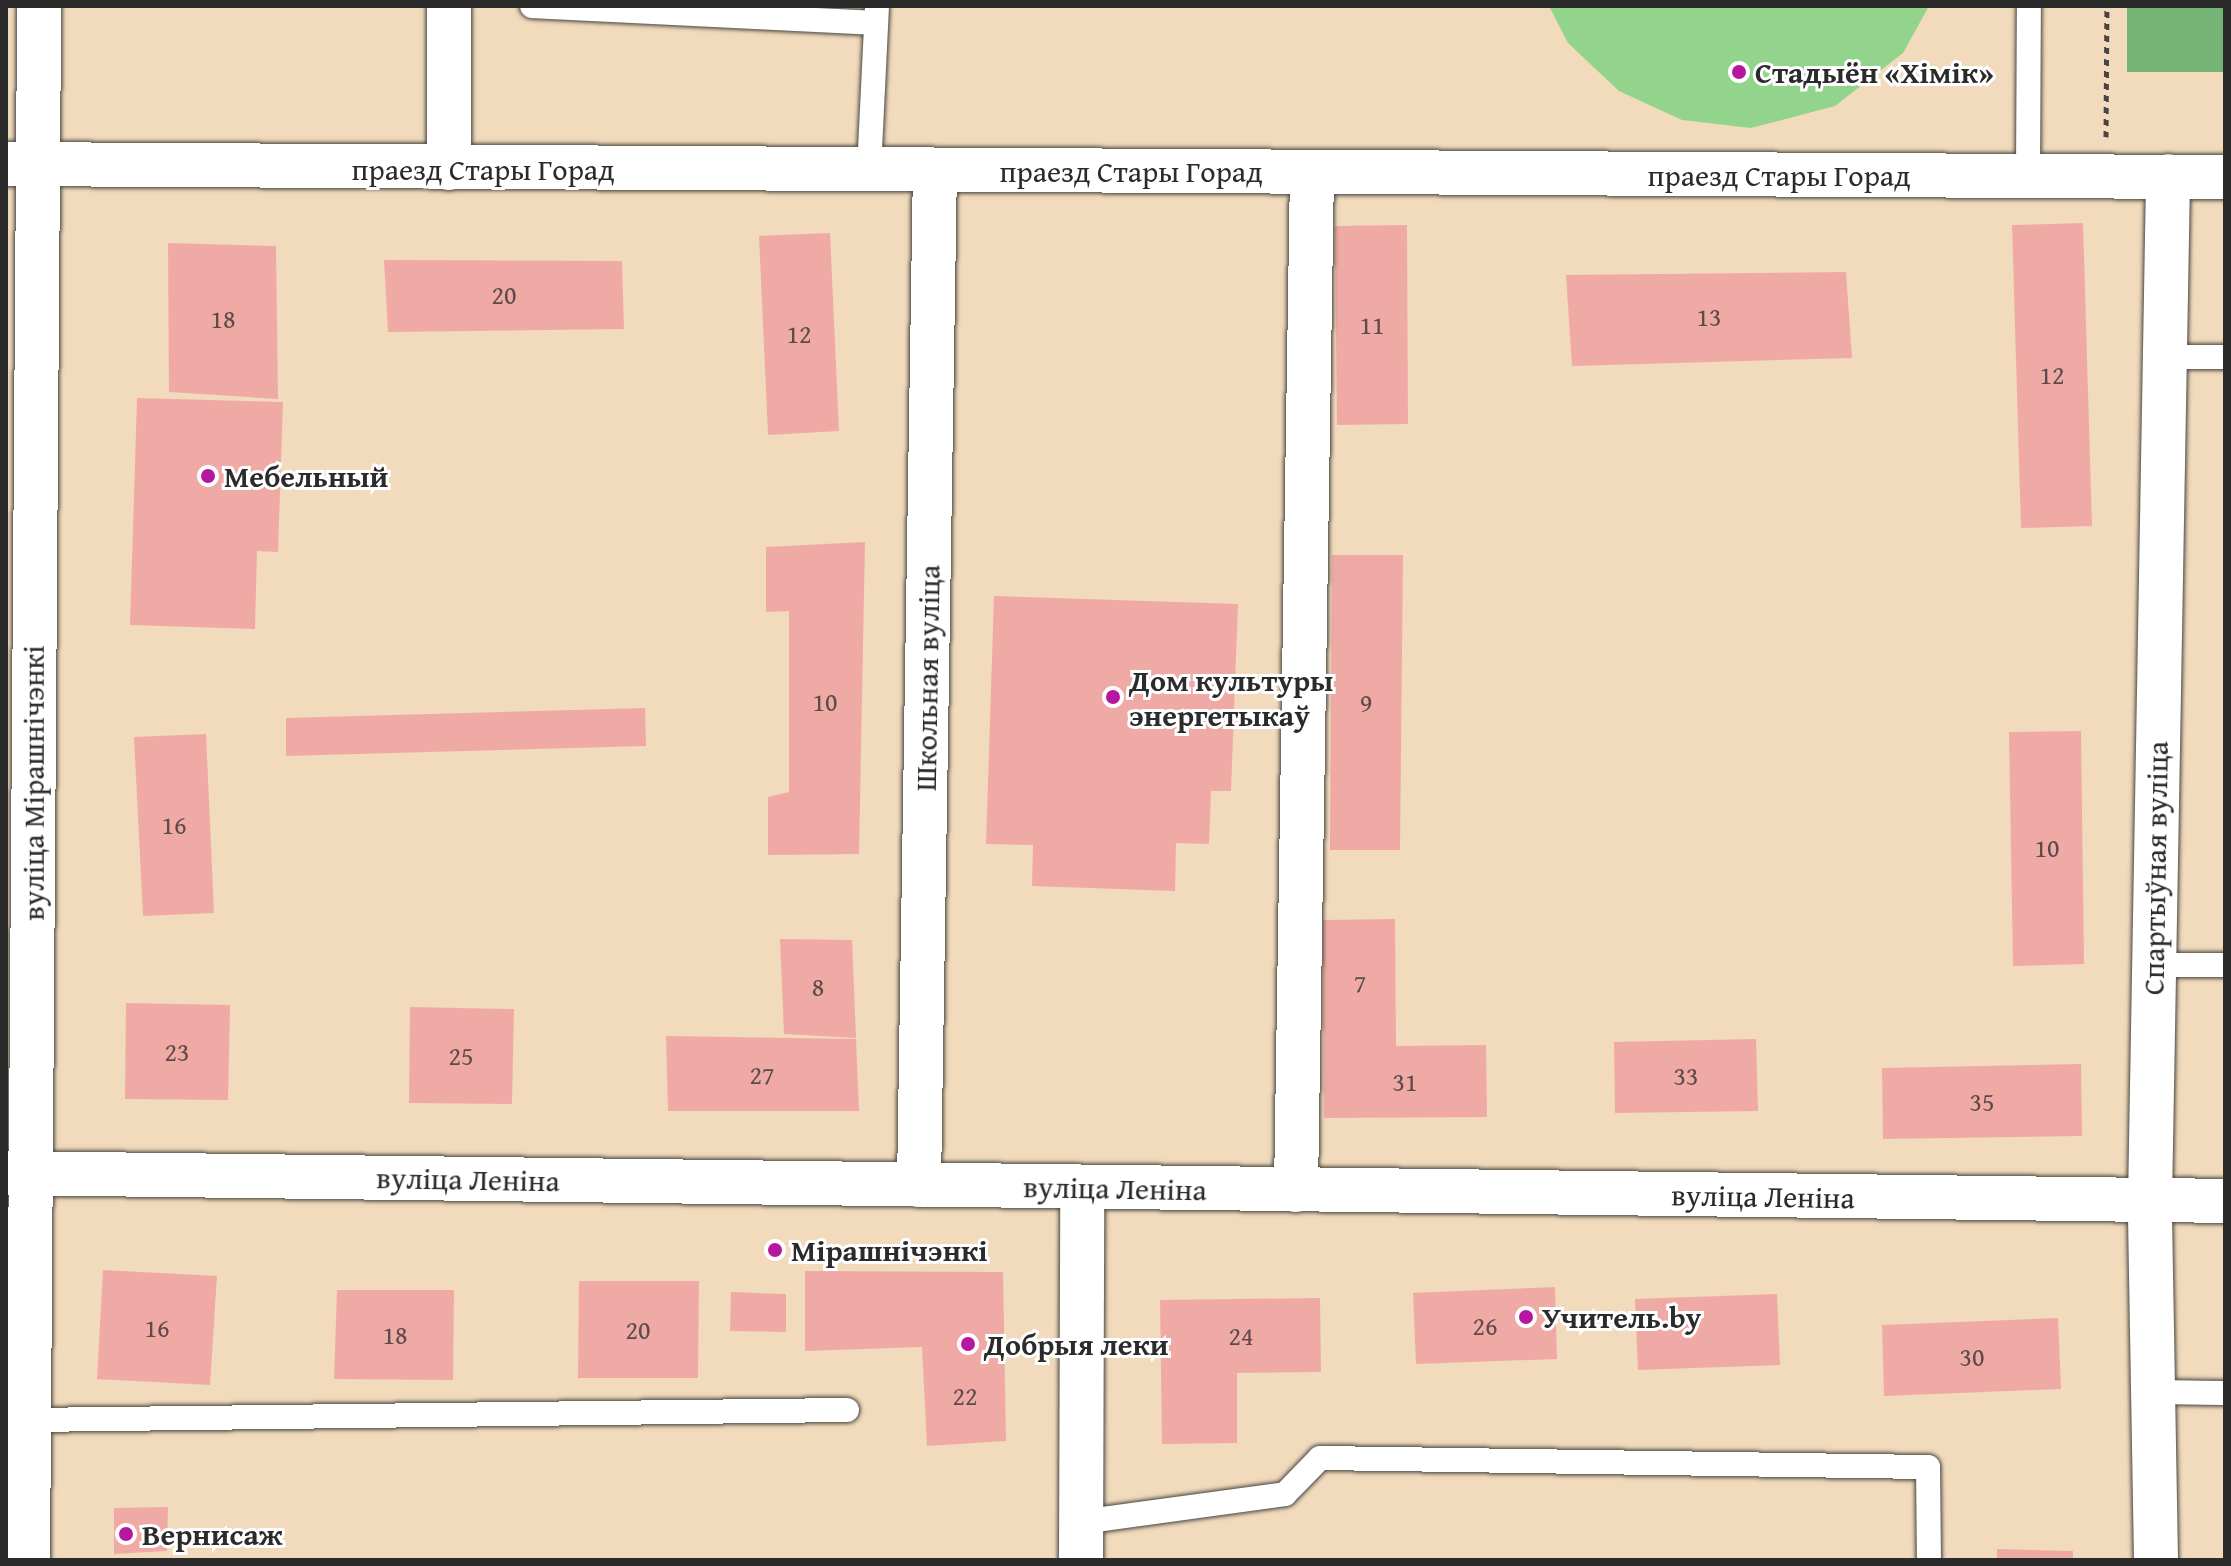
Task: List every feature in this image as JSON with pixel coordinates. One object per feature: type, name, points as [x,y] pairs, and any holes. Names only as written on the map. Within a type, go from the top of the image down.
[{"type":"street","name":"вуліца Мірашнічэнкі","points":[[28,1560],[28,1420],[18,1173],[22,165],[39,6]]},
{"type":"street","points":[[449,6],[449,168]]},
{"type":"street","name":"праезд Стары Горад","points":[[22,165],[2225,177]]},
{"type":"street","name":"Школьная вуліца","points":[[919,1185],[935,170]]},
{"type":"street","points":[[1296,1190],[1312,172]]},
{"type":"street","name":"Спартыўная вуліца","points":[[2156,1560],[2150,1201],[2168,176]]},
{"type":"street","name":"вуліца Леніна","points":[[18,1173],[2225,1201]]},
{"type":"street","points":[[1081,1541],[1082,1187]]},
{"type":"lane","points":[[532,6],[877,15],[869,170]]},
{"type":"lane","points":[[2028,176],[2029,6]]},
{"type":"lane","points":[[2165,357],[2225,357]]},
{"type":"lane","points":[[2154,965],[2225,965]]},
{"type":"lane","points":[[2153,1392],[2225,1393]]},
{"type":"lane","points":[[28,1420],[847,1410]]},
{"type":"lane","points":[[1081,1541],[1285,1494],[1320,1458],[1928,1467],[1929,1560]]},
{"type":"path","points":[[2106,176],[2107,6]]},
{"type":"green space","name":"Стадыён «Хімік»","points":[[1549,6],[1929,6],[1903,53],[1835,106],[1751,128],[1682,120],[1619,91],[1568,43]]},
{"type":"green space","points":[[2127,6],[2225,6],[2225,72],[2127,72]]},
{"type":"building","points":[[2083,223],[2092,526],[2021,528],[2012,225]]},
{"type":"building","points":[[1407,225],[1408,424],[1337,425],[1335,226]]},
{"type":"building","points":[[830,233],[839,431],[768,435],[759,236]]},
{"type":"building","points":[[168,243],[276,246],[278,399],[169,392]]},
{"type":"building","points":[[384,260],[622,261],[624,329],[388,332]]},
{"type":"building","points":[[1846,272],[1852,358],[1572,366],[1566,275]]},
{"type":"building","name":"Мебельный","points":[[137,398],[283,402],[278,552],[257,551],[255,629],[130,625]]},
{"type":"building","points":[[865,542],[859,854],[768,855],[768,797],[789,792],[789,611],[766,612],[766,547]]},
{"type":"building","points":[[1332,555],[1403,555],[1400,850],[1330,850]]},
{"type":"building","name":"Дом культуры энергетыкаў","points":[[994,596],[1238,604],[1231,791],[1211,791],[1209,844],[1176,843],[1175,891],[1032,886],[1033,845],[986,844]]},
{"type":"building","points":[[645,708],[646,746],[286,756],[286,718]]},
{"type":"building","points":[[2081,731],[2084,964],[2013,966],[2009,732]]},
{"type":"building","points":[[206,734],[214,913],[143,916],[134,737]]},
{"type":"building","points":[[1395,919],[1396,1046],[1486,1045],[1487,1117],[1324,1118],[1323,920]]},
{"type":"building","points":[[780,939],[852,940],[856,1038],[784,1034]]},
{"type":"building","points":[[126,1003],[230,1005],[228,1100],[125,1099]]},
{"type":"building","points":[[410,1007],[514,1009],[512,1104],[409,1103]]},
{"type":"building","points":[[666,1036],[856,1039],[859,1111],[668,1111]]},
{"type":"building","points":[[1756,1039],[1758,1111],[1615,1113],[1614,1042]]},
{"type":"building","points":[[2081,1064],[2082,1136],[1883,1139],[1882,1068]]},
{"type":"building","points":[[103,1270],[217,1276],[210,1385],[97,1379]]},
{"type":"building","points":[[805,1271],[1003,1272],[1006,1441],[927,1446],[922,1347],[805,1351]]},
{"type":"building","points":[[579,1281],[699,1281],[698,1378],[578,1378]]},
{"type":"building","points":[[1555,1287],[1557,1359],[1416,1364],[1413,1293]]},
{"type":"building","points":[[337,1290],[454,1290],[453,1380],[334,1379]]},
{"type":"building","points":[[731,1292],[786,1294],[786,1332],[730,1331]]},
{"type":"building","points":[[1777,1294],[1780,1365],[1638,1370],[1635,1299]]},
{"type":"building","points":[[1320,1298],[1321,1372],[1237,1373],[1237,1443],[1162,1444],[1160,1300]]},
{"type":"building","points":[[2058,1318],[2061,1389],[1884,1396],[1882,1325]]},
{"type":"building","points":[[168,1507],[167,1551],[114,1554],[114,1508]]},
{"type":"building","points":[[1997,1549],[2073,1551],[2073,1560],[1997,1560]]},
{"type":"place","name":"Стадыён «Хімік»","points":[[1739,72]]},
{"type":"place","name":"Мебельный","points":[[208,476]]},
{"type":"place","name":"Дом культуры энергетыкаў","points":[[1113,697]]},
{"type":"place","name":"Мірашнічэнкі","points":[[775,1250]]},
{"type":"place","name":"Учитель.by","points":[[1526,1317]]},
{"type":"place","name":"Добрыя леки","points":[[968,1344]]},
{"type":"place","name":"Вернисаж","points":[[126,1534]]}]
